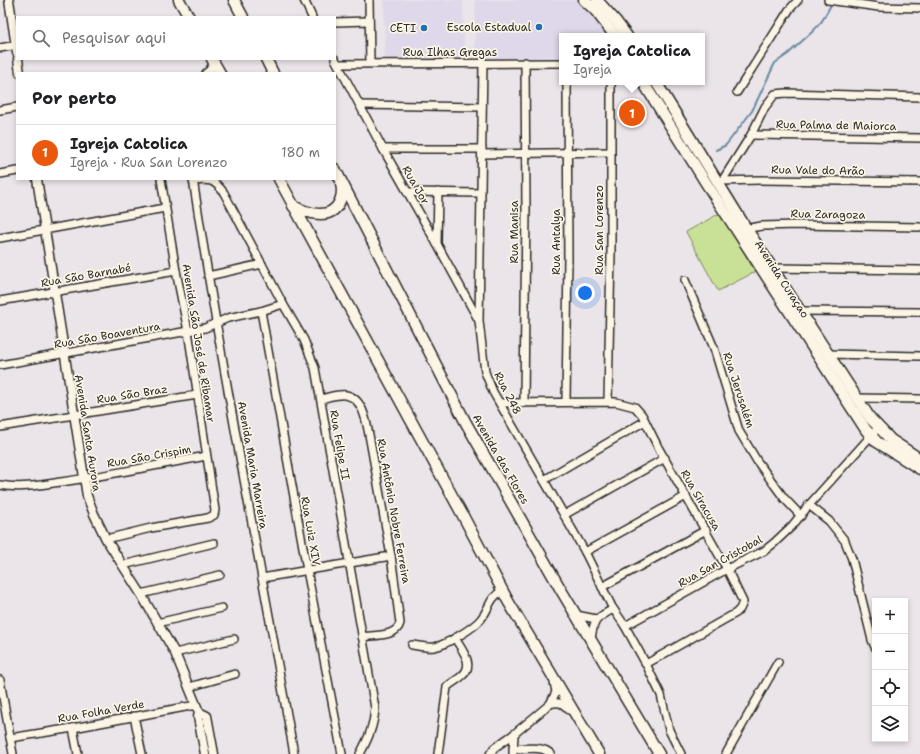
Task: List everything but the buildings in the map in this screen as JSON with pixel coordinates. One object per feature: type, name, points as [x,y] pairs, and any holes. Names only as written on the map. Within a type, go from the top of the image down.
[{"type":"main road","points":[[179,0],[188,16]]},
{"type":"main road","points":[[234,0],[242,16]]},
{"type":"main road","points":[[584,0],[595,10],[612,33]]},
{"type":"main road","points":[[597,0],[625,33]]},
{"type":"main road","points":[[213,61],[219,72]]},
{"type":"main road","name":"Avenida Curaçao","points":[[645,85],[670,125],[741,229],[823,364],[870,436],[920,469]]},
{"type":"main road","name":"Avenida Curaçao","points":[[658,85],[719,181],[741,229],[772,268],[870,418],[891,440],[920,459]]},
{"type":"main road","points":[[670,125],[680,122]]},
{"type":"main road","points":[[293,206],[304,212],[316,214],[330,213],[337,207],[342,198],[343,189],[337,172]]},
{"type":"main road","name":"Avenida das Flores","points":[[337,172],[466,423],[576,615],[659,754]]},
{"type":"main road","points":[[280,180],[462,512],[503,590],[553,679],[599,754]]},
{"type":"street","points":[[9,0],[16,42]]},
{"type":"street","points":[[304,0],[312,16]]},
{"type":"street","points":[[369,0],[370,63]]},
{"type":"street","points":[[737,92],[789,10],[798,0]]},
{"type":"street","points":[[828,0],[879,7],[920,8]]},
{"type":"street","points":[[336,22],[369,21]]},
{"type":"street","points":[[0,48],[16,48]]},
{"type":"street","points":[[18,60],[20,72]]},
{"type":"street","points":[[208,72],[213,61]]},
{"type":"street","name":"Rua Ilhas Gregas","points":[[336,62],[559,63]]},
{"type":"street","name":"Rua Jor","points":[[336,62],[406,192],[437,244],[479,321]]},
{"type":"street","name":"Rua 248","points":[[483,62],[479,321],[485,372],[488,382],[585,552],[613,608],[625,626],[646,664],[661,696],[669,730],[681,754]]},
{"type":"street","name":"Rua Manisa","points":[[524,403],[525,62]]},
{"type":"street","name":"Rua Antalya","points":[[566,402],[568,258],[567,85]]},
{"type":"street","name":"Rua San Lorenzo","points":[[608,402],[611,253],[611,85]]},
{"type":"street","points":[[719,181],[751,134],[775,94],[920,97]]},
{"type":"street","points":[[360,106],[482,107]]},
{"type":"street","points":[[0,110],[16,107]]},
{"type":"street","name":"Rua Palma de Maiorca","points":[[751,134],[920,138]]},
{"type":"street","points":[[383,149],[525,153],[610,152]]},
{"type":"street","points":[[0,174],[16,171]]},
{"type":"street","name":"Avenida Santa Aurora","points":[[37,180],[89,503],[106,539],[141,594],[175,653],[197,708]]},
{"type":"street","name":"Avenida São José de Ribamar","points":[[106,539],[151,528],[208,518],[214,515],[215,510],[188,331],[176,271],[161,180]]},
{"type":"street","name":"Rua Felipe II","points":[[193,180],[210,180],[215,182],[220,187],[311,355],[318,381],[375,708],[371,731],[360,754]]},
{"type":"street","name":"Avenida Maria Marreira","points":[[193,180],[216,324],[294,754]]},
{"type":"street","name":"Rua Vale do Arão","points":[[719,181],[760,180],[920,182]]},
{"type":"street","points":[[406,192],[480,193]]},
{"type":"street","points":[[437,244],[438,192]]},
{"type":"street","points":[[0,238],[165,208]]},
{"type":"street","name":"Rua Zaragoza","points":[[741,229],[797,225],[920,227]]},
{"type":"street","points":[[208,276],[262,264]]},
{"type":"street","points":[[772,268],[920,270]]},
{"type":"street","name":"Rua São Barnabé","points":[[0,301],[176,271]]},
{"type":"street","name":"Rua Jerusalém","points":[[685,280],[714,348],[739,431],[757,462],[784,498],[801,516]]},
{"type":"street","name":"Rua São Boaventura","points":[[0,366],[205,328],[228,318],[261,311],[283,304]]},
{"type":"street","name":"Rua Luiz XIV","points":[[261,311],[307,570],[342,754]]},
{"type":"street","points":[[800,311],[920,312]]},
{"type":"street","points":[[827,354],[920,356]]},
{"type":"street","name":"Rua São Braz","points":[[0,427],[197,395]]},
{"type":"street","name":"Rua Antônio Nobre Ferreira","points":[[321,399],[334,395],[345,395],[352,397],[362,410],[370,440],[391,556],[400,623],[399,627],[394,632],[362,637]]},
{"type":"street","points":[[856,398],[918,400]]},
{"type":"street","points":[[500,403],[608,402]]},
{"type":"street","name":"Rua Siracusa","points":[[608,402],[630,405],[639,410],[706,530],[743,602],[740,609],[736,613],[646,664]]},
{"type":"street","points":[[544,480],[645,421]]},
{"type":"street","name":"Rua San Cristobal","points":[[625,626],[727,569],[764,551],[792,526],[878,428]]},
{"type":"street","name":"Rua São Crispim","points":[[0,485],[7,487],[28,486],[84,479],[206,456]]},
{"type":"street","points":[[564,515],[665,458]]},
{"type":"street","points":[[585,552],[686,496]]},
{"type":"street","points":[[809,505],[829,521],[845,542],[852,559],[872,640]]},
{"type":"street","points":[[602,587],[706,530]]},
{"type":"street","points":[[123,565],[214,543]]},
{"type":"street","points":[[262,578],[391,556]]},
{"type":"street","points":[[141,594],[220,575]]},
{"type":"street","points":[[412,645],[432,647],[439,646],[455,638],[481,620],[493,596],[503,590]]},
{"type":"street","points":[[157,623],[222,608]]},
{"type":"street","points":[[591,639],[592,629],[596,620],[613,608]]},
{"type":"street","points":[[576,615],[596,620]]},
{"type":"street","points":[[438,754],[447,687],[464,675],[468,667],[468,662],[455,638]]},
{"type":"street","points":[[175,653],[234,639]]},
{"type":"street","points":[[726,754],[778,662]]},
{"type":"street","points":[[189,687],[235,674]]},
{"type":"street","points":[[490,754],[494,748],[514,734],[550,704],[556,692],[553,679]]},
{"type":"street","points":[[0,680],[13,754]]},
{"type":"street","points":[[550,704],[557,702],[562,703],[577,719]]},
{"type":"street","points":[[197,708],[205,754]]},
{"type":"street","points":[[197,708],[207,716],[214,754]]},
{"type":"street","name":"Rua Folha Verde","points":[[10,738],[74,728],[134,716],[197,708]]},
{"type":"street","points":[[134,716],[142,754]]},
{"type":"street","points":[[74,728],[78,754]]},
{"type":"street","points":[[514,734],[513,752],[538,749],[549,752],[550,754]]},
{"type":"shaded area","name":"CETI","points":[[384,0],[463,0],[464,57],[385,58]]},
{"type":"shaded area","name":"Escola Estadual","points":[[475,0],[578,0],[607,33],[559,33],[559,57],[475,58]]},
{"type":"green space","points":[[722,212],[755,272],[718,291],[686,232]]},
{"type":"waterway","points":[[716,150],[726,145],[752,111],[775,63],[788,54],[812,32],[822,21],[832,3]]},
{"type":"place","name":"Escola Estadual","points":[[539,27]]},
{"type":"place","name":"CETI","points":[[424,28]]},
{"type":"place","name":"Igreja Catolica","points":[[632,113]]}]
